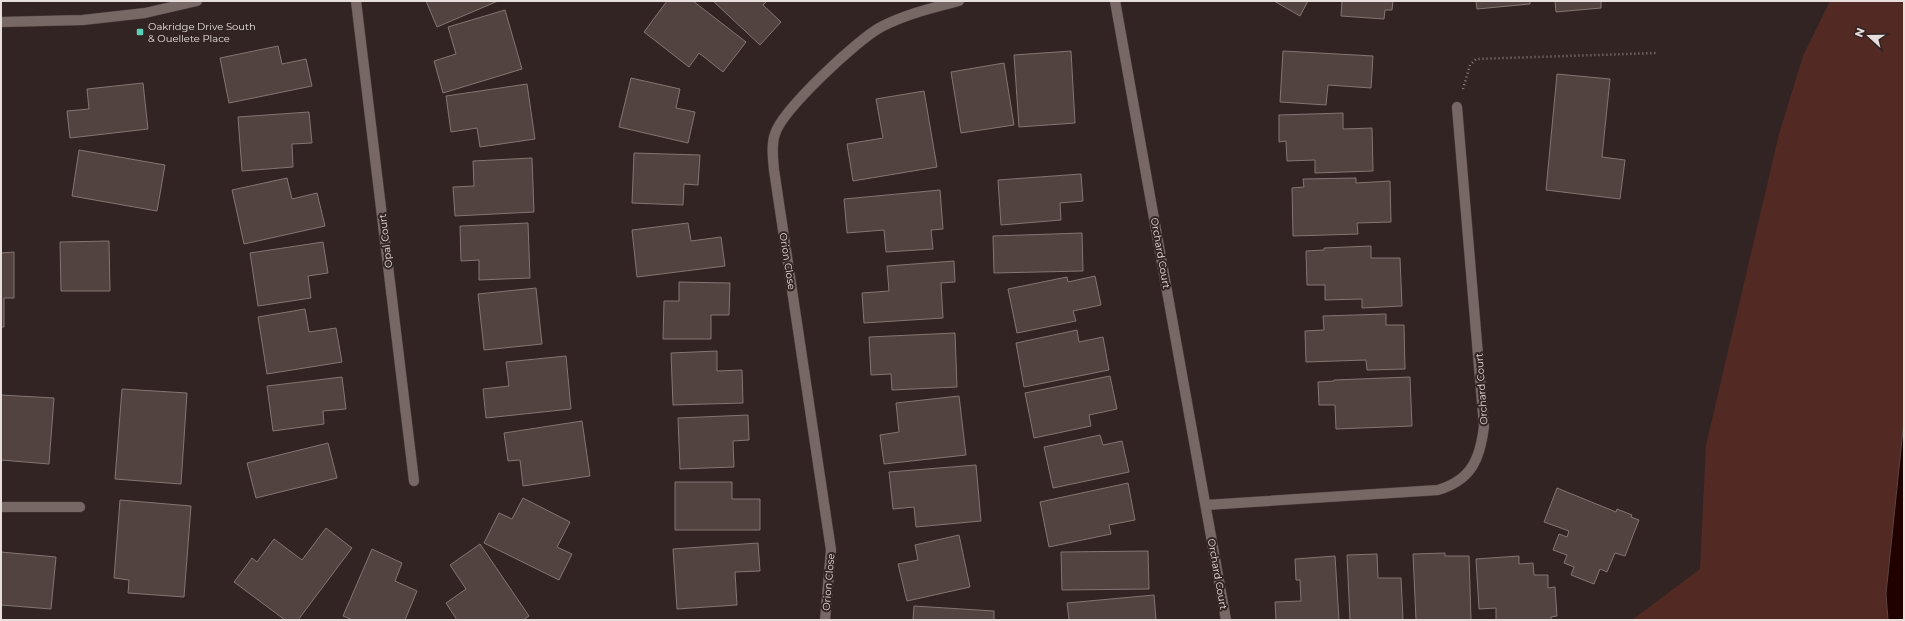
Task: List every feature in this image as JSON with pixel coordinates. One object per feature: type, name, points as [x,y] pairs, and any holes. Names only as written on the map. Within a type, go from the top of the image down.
[{"type":"street","points":[[1,22],[83,20],[145,13],[197,1]]},
{"type":"street","name":"Opal Court","points":[[356,1],[414,481]]},
{"type":"street","name":"Orion Close","points":[[825,620],[831,550],[774,170],[772,154],[774,134],[778,125],[795,105],[850,50],[879,28],[912,14],[959,1]]},
{"type":"street","name":"Orchard Court","points":[[1115,1],[1226,620]]},
{"type":"street","name":"Orchard Court","points":[[1206,505],[1438,490],[1462,480],[1479,456],[1484,426],[1457,107]]},
{"type":"street","points":[[1,506],[80,507]]},
{"type":"path","points":[[1457,107],[1470,65],[1476,59],[1657,53]]},
{"type":"shaded area","points":[[1830,1],[1904,1],[1904,420],[1886,594],[1888,620],[1632,620],[1700,569],[1706,445],[1779,134],[1803,56]]},
{"type":"shaded area","points":[[1904,420],[1904,620],[1888,620],[1886,594]]},
{"type":"building","points":[[426,1],[498,1],[437,27]]},
{"type":"building","points":[[667,1],[693,1],[746,42],[723,72],[699,53],[689,67],[644,32]]},
{"type":"building","points":[[713,1],[767,1],[763,5],[781,22],[760,45]]},
{"type":"building","points":[[1274,1],[1308,1],[1300,16]]},
{"type":"building","points":[[1342,1],[1393,1],[1392,10],[1385,10],[1384,19],[1341,16]]},
{"type":"building","points":[[1476,1],[1530,1],[1530,4],[1477,9]]},
{"type":"building","points":[[1555,1],[1601,1],[1601,8],[1556,12]]},
{"type":"building","points":[[505,10],[522,69],[443,93],[434,61],[456,54],[448,27]]},
{"type":"building","points":[[278,46],[282,64],[306,59],[312,86],[229,103],[220,58]]},
{"type":"building","points":[[1071,51],[1075,123],[1019,127],[1014,55]]},
{"type":"building","points":[[1283,51],[1373,56],[1371,88],[1328,85],[1326,105],[1280,102]]},
{"type":"building","points":[[1004,63],[1014,125],[961,133],[951,72]]},
{"type":"building","points":[[1557,74],[1610,79],[1602,157],[1625,160],[1620,199],[1546,190]]},
{"type":"building","points":[[631,78],[680,89],[676,108],[695,112],[688,143],[619,127]]},
{"type":"building","points":[[143,83],[148,129],[70,138],[67,111],[89,109],[87,89]]},
{"type":"building","points":[[527,84],[535,139],[480,147],[477,128],[451,132],[446,96]]},
{"type":"building","points":[[924,91],[937,167],[853,181],[847,144],[883,138],[876,99]]},
{"type":"building","points":[[309,112],[312,143],[292,144],[293,167],[242,171],[238,117]]},
{"type":"building","points":[[1343,113],[1343,129],[1372,128],[1373,171],[1315,173],[1315,160],[1287,161],[1286,141],[1279,142],[1279,115]]},
{"type":"building","points":[[79,150],[165,165],[157,211],[72,196]]},
{"type":"building","points":[[634,153],[700,155],[698,185],[684,184],[683,205],[632,203]]},
{"type":"building","points":[[532,158],[534,212],[455,216],[453,187],[474,186],[473,161]]},
{"type":"building","points":[[1081,174],[1083,201],[1060,203],[1061,220],[1001,225],[998,180]]},
{"type":"building","points":[[287,178],[292,199],[317,193],[325,226],[244,244],[232,190]]},
{"type":"building","points":[[1356,178],[1356,183],[1390,181],[1391,222],[1357,223],[1358,234],[1293,236],[1292,188],[1304,187],[1303,179]]},
{"type":"building","points":[[940,190],[943,229],[931,230],[933,249],[886,252],[884,230],[847,233],[844,199]]},
{"type":"building","points":[[528,223],[530,278],[479,280],[479,260],[461,261],[460,226]]},
{"type":"building","points":[[688,223],[691,241],[721,237],[725,266],[637,277],[632,230]]},
{"type":"building","points":[[1082,233],[1083,271],[994,273],[993,236]]},
{"type":"building","points":[[109,241],[110,291],[61,291],[60,242]]},
{"type":"building","points":[[323,242],[328,273],[308,276],[311,298],[258,306],[250,253]]},
{"type":"building","points":[[1371,246],[1371,258],[1400,258],[1402,306],[1362,308],[1362,299],[1325,300],[1325,285],[1307,285],[1306,251],[1324,250],[1324,248]]},
{"type":"building","points":[[14,252],[14,298],[4,298],[4,327],[1,327],[1,253]]},
{"type":"building","points":[[954,261],[955,282],[941,283],[943,318],[864,323],[862,293],[889,291],[887,266]]},
{"type":"building","points":[[1095,276],[1101,305],[1073,311],[1076,321],[1017,333],[1008,289],[1067,277],[1068,282]]},
{"type":"building","points":[[679,282],[730,283],[729,315],[711,315],[711,339],[663,339],[664,301],[679,301]]},
{"type":"building","points":[[536,288],[542,344],[484,350],[478,294]]},
{"type":"building","points":[[305,309],[309,332],[336,328],[342,362],[267,374],[258,317]]},
{"type":"building","points":[[1386,314],[1386,325],[1404,325],[1405,369],[1367,370],[1366,360],[1306,362],[1305,331],[1324,330],[1323,316]]},
{"type":"building","points":[[1077,330],[1079,342],[1103,337],[1109,370],[1024,387],[1016,343]]},
{"type":"building","points":[[955,333],[957,387],[892,390],[891,374],[871,375],[869,337]]},
{"type":"building","points":[[717,351],[717,371],[742,370],[743,403],[673,405],[671,353]]},
{"type":"building","points":[[566,356],[571,409],[486,418],[483,389],[509,386],[506,362]]},
{"type":"building","points":[[1110,376],[1117,409],[1089,415],[1091,426],[1034,438],[1025,393]]},
{"type":"building","points":[[342,377],[346,409],[323,411],[324,424],[273,431],[267,386]]},
{"type":"building","points":[[1410,377],[1412,426],[1336,429],[1335,405],[1319,405],[1318,382]]},
{"type":"building","points":[[122,389],[187,393],[181,484],[115,479]]},
{"type":"building","points":[[1,395],[54,398],[49,464],[1,460]]},
{"type":"building","points":[[959,396],[966,455],[884,464],[880,435],[899,432],[896,403]]},
{"type":"building","points":[[748,415],[749,440],[733,441],[734,467],[680,469],[678,418]]},
{"type":"building","points":[[582,421],[590,476],[523,486],[520,460],[508,461],[504,433]]},
{"type":"building","points":[[1100,435],[1103,445],[1122,441],[1129,472],[1053,488],[1044,447]]},
{"type":"building","points":[[328,443],[337,478],[256,498],[247,463]]},
{"type":"building","points":[[976,465],[981,521],[916,527],[914,507],[893,509],[889,472]]},
{"type":"building","points":[[675,482],[732,482],[732,499],[760,499],[760,530],[675,530]]},
{"type":"building","points":[[1128,483],[1135,520],[1109,525],[1111,534],[1049,547],[1040,502]]},
{"type":"building","points":[[1557,488],[1616,512],[1617,509],[1632,515],[1631,517],[1639,520],[1625,556],[1615,553],[1607,572],[1600,569],[1594,584],[1571,575],[1574,567],[1564,563],[1567,555],[1553,550],[1559,534],[1567,537],[1569,531],[1544,522]]},
{"type":"building","points":[[523,498],[570,522],[557,547],[572,554],[559,580],[484,543],[499,513],[512,519]]},
{"type":"building","points":[[120,500],[191,506],[184,597],[128,593],[129,580],[114,578]]},
{"type":"building","points":[[326,528],[352,548],[298,620],[285,620],[234,582],[252,558],[257,562],[274,539],[302,560]]},
{"type":"building","points":[[959,535],[970,587],[907,601],[898,564],[918,560],[915,545]]},
{"type":"building","points":[[758,543],[760,571],[735,572],[737,605],[677,609],[673,549]]},
{"type":"building","points":[[480,544],[529,616],[523,620],[457,620],[446,603],[466,589],[450,565]]},
{"type":"building","points":[[372,549],[402,563],[395,581],[417,591],[405,620],[353,620],[343,616]]},
{"type":"building","points":[[1148,551],[1149,589],[1062,590],[1061,552]]},
{"type":"building","points":[[1,552],[56,557],[51,609],[1,605]]},
{"type":"building","points":[[1445,553],[1445,556],[1469,556],[1471,620],[1416,620],[1413,554]]},
{"type":"building","points":[[1377,554],[1378,578],[1401,578],[1403,620],[1350,620],[1347,555]]},
{"type":"building","points":[[1335,556],[1339,620],[1276,620],[1275,602],[1301,601],[1300,580],[1296,580],[1295,559]]},
{"type":"building","points":[[1519,556],[1519,564],[1533,563],[1534,575],[1548,575],[1548,588],[1555,587],[1557,616],[1551,617],[1551,620],[1496,620],[1496,608],[1479,609],[1476,559]]},
{"type":"building","points":[[1154,595],[1156,620],[1069,620],[1067,603]]},
{"type":"building","points":[[914,606],[994,611],[994,620],[913,620]]},
{"type":"place","name":"Oakridge Drive South & Ouellete Place","points":[[140,32]]}]
